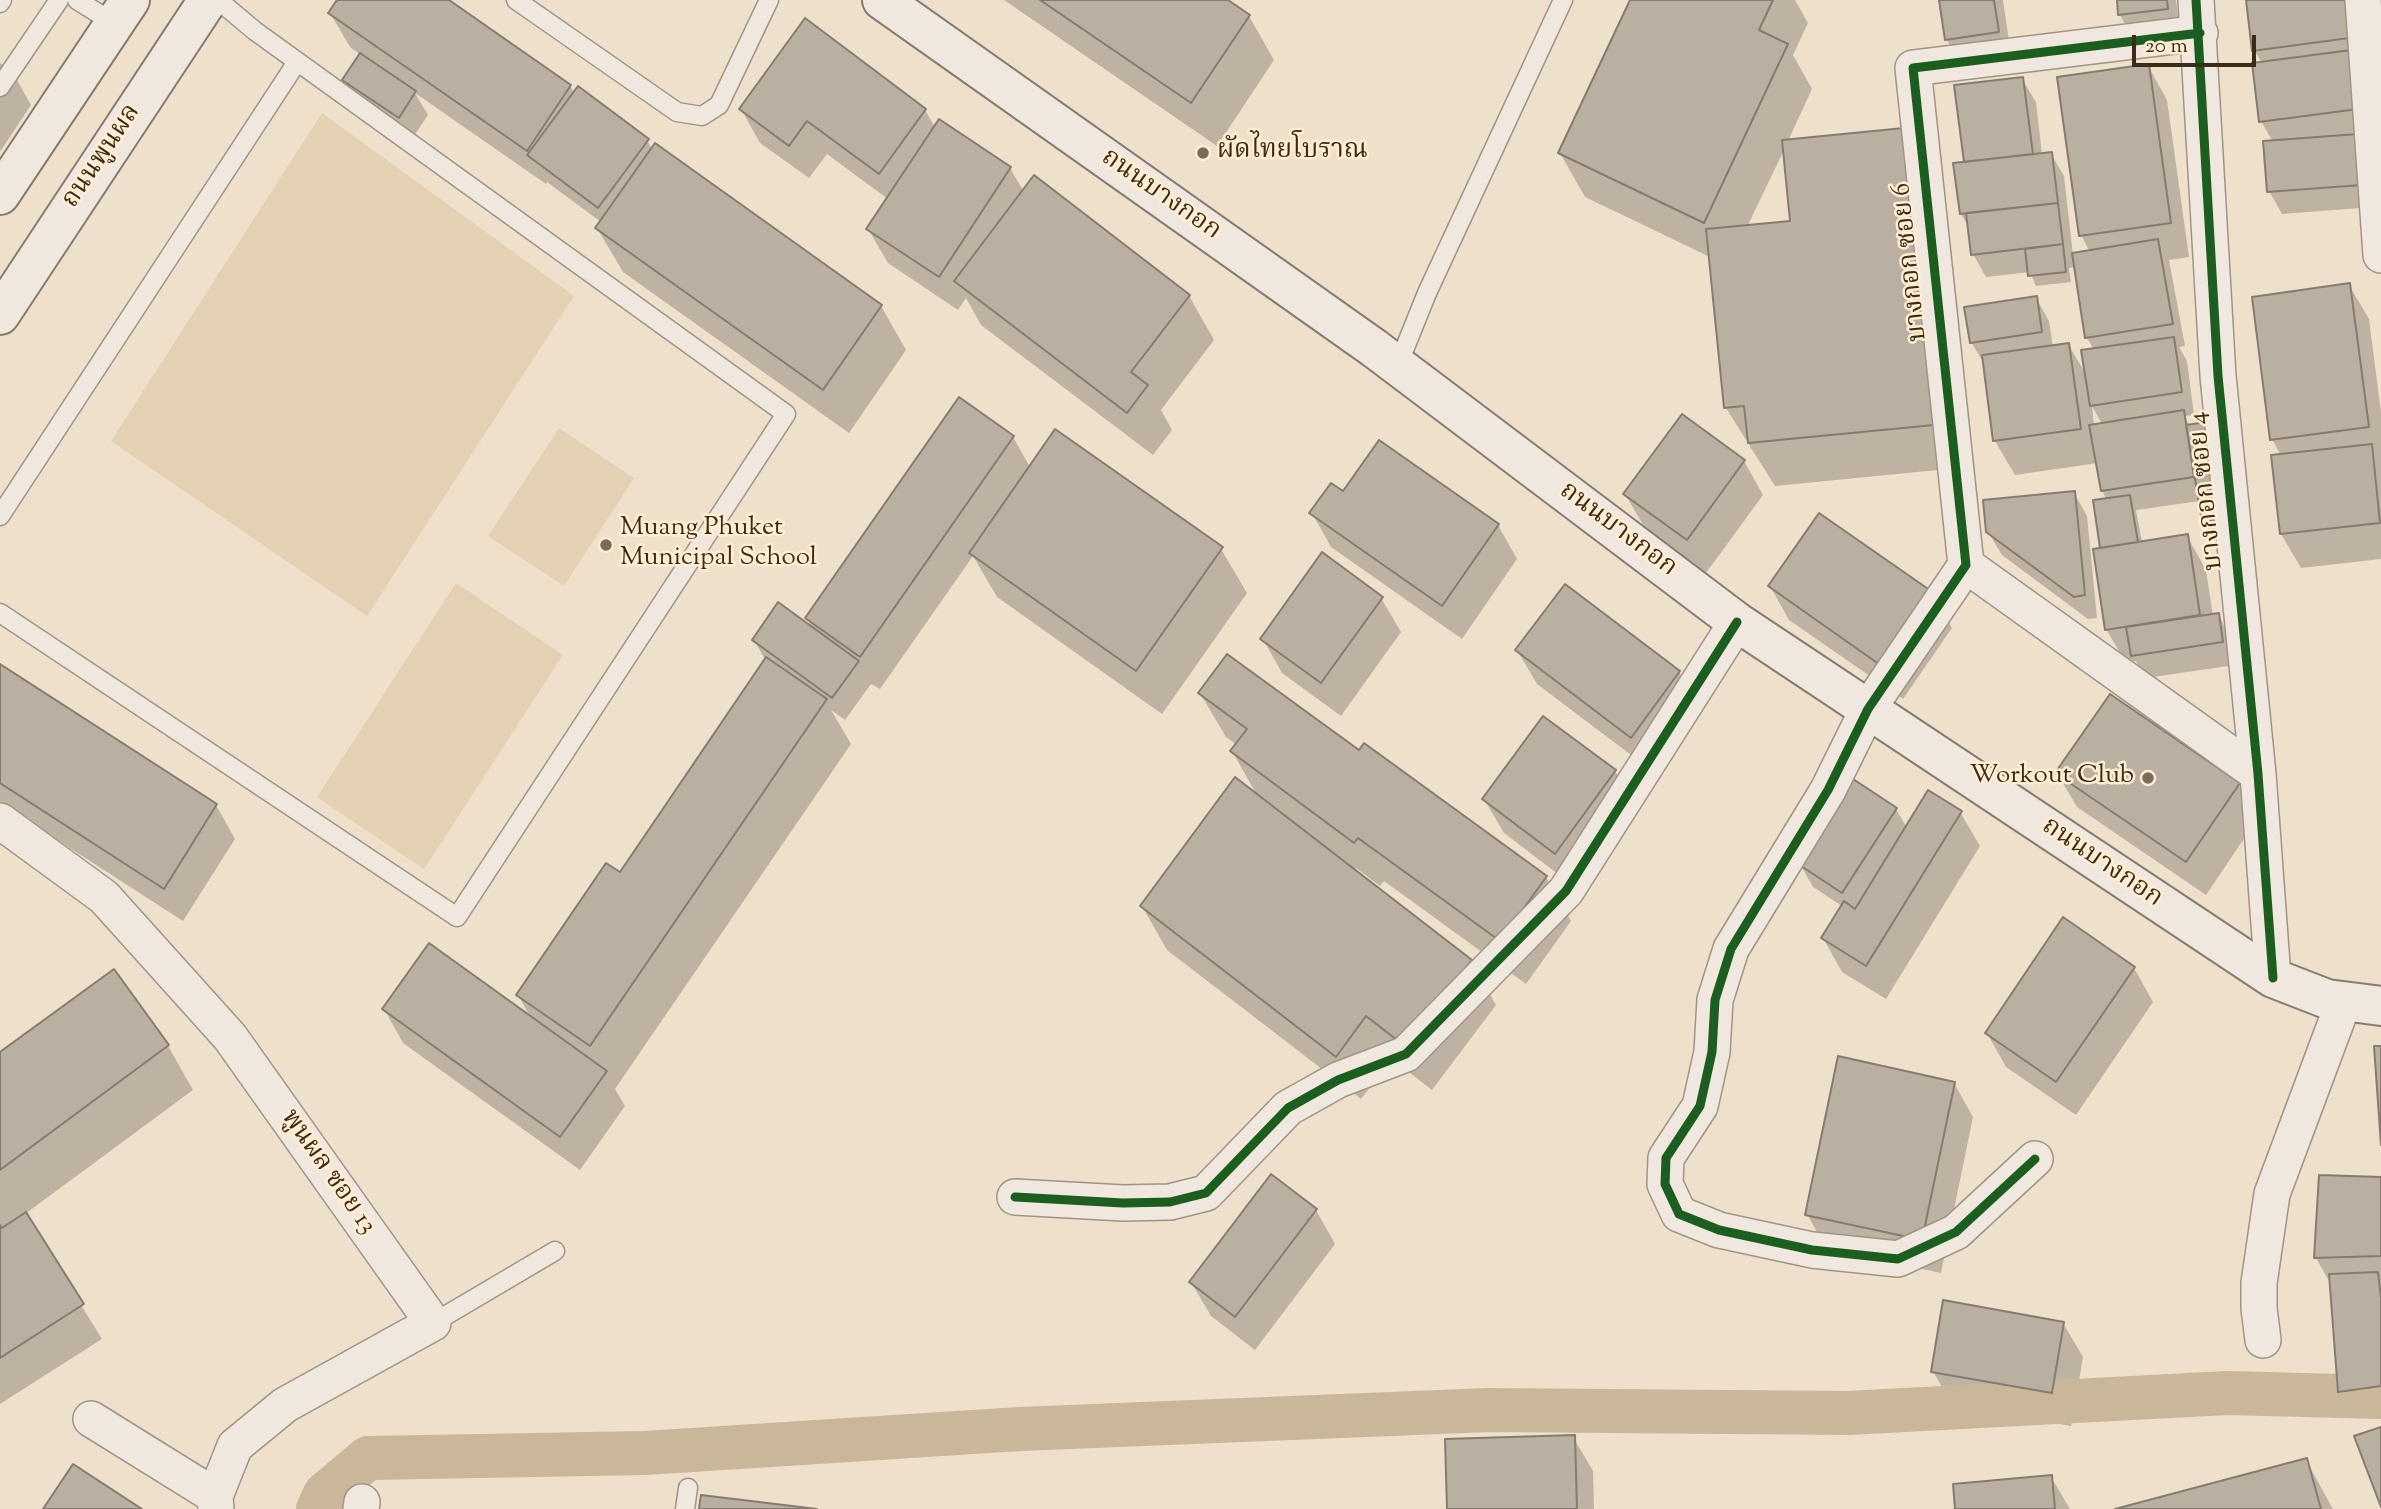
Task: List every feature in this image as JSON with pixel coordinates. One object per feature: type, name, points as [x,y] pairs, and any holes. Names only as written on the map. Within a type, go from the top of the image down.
[{"type":"main road","name":"ถนนพูนผล","points":[[0,315],[208,0]]},
{"type":"main road","name":"ถนนบางกอก","points":[[882,0],[1398,365],[1737,622],[2273,978],[2327,999],[2381,1006]]},
{"type":"main road","points":[[0,195],[122,12]]},
{"type":"street","points":[[2363,0],[2381,255]]},
{"type":"street","name":"บางกอก ซอย 6","points":[[1966,565],[1913,68],[2198,17]]},
{"type":"street","name":"บางกอก ซอย 4","points":[[2198,17],[2218,376],[2258,775],[2273,978]]},
{"type":"street","points":[[2035,1158],[1956,1232],[1898,1259],[1812,1250],[1719,1230],[1679,1214],[1665,1184],[1666,1158],[1700,1106],[1712,1052],[1715,1000],[1731,950],[1828,790],[1868,709],[1966,565],[2258,775]]},
{"type":"street","points":[[1015,1197],[1124,1203],[1170,1202],[1206,1193],[1288,1108],[1338,1080],[1406,1054],[1566,891],[1737,622]]},
{"type":"street","name":"พูนผล ซอย 13","points":[[0,821],[104,897],[230,1037],[433,1323]]},
{"type":"street","points":[[2263,1339],[2259,1283],[2272,1194],[2344,1001]]},
{"type":"street","points":[[91,1419],[215,1503],[235,1446],[285,1405],[433,1323]]},
{"type":"lane","points":[[0,87],[59,0]]},
{"type":"lane","points":[[77,0],[122,12]]},
{"type":"lane","points":[[0,613],[457,917],[786,414],[239,19],[218,0]]},
{"type":"lane","points":[[516,0],[677,112],[702,116],[719,105],[769,0]]},
{"type":"lane","points":[[1398,365],[1427,293],[1563,0]]},
{"type":"lane","points":[[0,516],[298,62]]},
{"type":"lane","points":[[433,1323],[555,1251]]},
{"type":"lane","points":[[685,1509],[688,1488]]},
{"type":"shaded area","points":[[322,113],[574,296],[367,616],[111,441]]},
{"type":"shaded area","points":[[559,428],[634,478],[564,586],[488,536]]},
{"type":"shaded area","points":[[456,583],[563,655],[424,869],[317,797]]},
{"type":"building","points":[[337,0],[449,0],[571,85],[527,151],[328,13]]},
{"type":"building","points":[[1040,0],[1228,0],[1250,15],[1191,103]]},
{"type":"building","points":[[1630,0],[1773,0],[1759,30],[1788,44],[1704,223],[1558,153]]},
{"type":"building","points":[[1939,0],[1994,0],[1999,32],[1945,40]]},
{"type":"building","points":[[2117,0],[2167,0],[2168,9],[2118,15]]},
{"type":"building","points":[[2246,0],[2353,0],[2357,37],[2252,51]]},
{"type":"building","points":[[805,18],[926,109],[879,174],[807,121],[789,146],[739,109]]},
{"type":"building","points":[[2351,50],[2358,109],[2259,122],[2252,63]]},
{"type":"building","points":[[360,53],[416,91],[399,118],[342,80]]},
{"type":"building","points":[[2149,64],[2171,223],[2079,236],[2057,77]]},
{"type":"building","points":[[2023,77],[2033,154],[1964,162],[1954,85]]},
{"type":"building","points":[[578,86],[649,139],[598,208],[527,155]]},
{"type":"building","points":[[939,119],[1011,167],[939,277],[866,229]]},
{"type":"building","points":[[1904,128],[1934,425],[1748,443],[1744,406],[1724,408],[1706,229],[1790,221],[1782,140]]},
{"type":"building","points":[[2358,134],[2362,185],[2267,192],[2263,141]]},
{"type":"building","points":[[655,143],[882,305],[823,390],[595,228]]},
{"type":"building","points":[[2052,152],[2058,203],[1960,214],[1953,163]]},
{"type":"building","points":[[1034,175],[1190,295],[1131,372],[1148,385],[1127,413],[954,281]]},
{"type":"building","points":[[2058,203],[2063,244],[1971,255],[1966,213]]},
{"type":"building","points":[[2158,239],[2173,324],[2085,338],[2072,253]]},
{"type":"building","points":[[2063,244],[2066,272],[2028,276],[2025,249]]},
{"type":"building","points":[[2350,283],[2369,427],[2270,440],[2252,297]]},
{"type":"building","points":[[2037,296],[2042,332],[1970,343],[1964,307]]},
{"type":"building","points":[[2174,337],[2182,392],[2090,406],[2081,350]]},
{"type":"building","points":[[2069,343],[2081,429],[1993,441],[1982,355]]},
{"type":"building","points":[[959,397],[1014,436],[860,657],[805,618]]},
{"type":"building","points":[[2184,410],[2194,477],[2101,491],[2089,425]]},
{"type":"building","points":[[1682,414],[1745,460],[1687,540],[1623,494]]},
{"type":"building","points":[[2207,422],[2223,518],[2202,521],[2186,425]]},
{"type":"building","points":[[1055,429],[1223,547],[1136,671],[969,553]]},
{"type":"building","points":[[1379,440],[1499,524],[1442,606],[1309,513],[1331,483],[1343,491]]},
{"type":"building","points":[[2372,444],[2380,523],[2280,534],[2271,455]]},
{"type":"building","points":[[2075,491],[2085,595],[2074,597],[1986,532],[1983,500]]},
{"type":"building","points":[[2130,495],[2138,542],[2100,548],[2093,500]]},
{"type":"building","points":[[1819,513],[1934,593],[1883,667],[1768,586]]},
{"type":"building","points":[[2188,534],[2200,615],[2105,630],[2093,549]]},
{"type":"building","points":[[1322,552],[1383,597],[1321,683],[1260,639]]},
{"type":"building","points":[[1565,584],[1680,671],[1631,738],[1515,650]]},
{"type":"building","points":[[778,602],[859,661],[832,698],[752,640]]},
{"type":"building","points":[[2219,613],[2223,642],[2131,656],[2126,627]]},
{"type":"building","points":[[1227,654],[1359,750],[1364,743],[1547,876],[1500,941],[1358,838],[1354,843],[1230,751],[1247,729],[1198,693]]},
{"type":"building","points":[[766,657],[827,699],[590,1046],[516,995],[606,863],[620,872]]},
{"type":"building","points":[[0,664],[217,804],[164,889],[0,783]]},
{"type":"building","name":"Workout Club","points":[[2110,694],[2240,783],[2186,862],[2055,773]]},
{"type":"building","points":[[1543,716],[1616,770],[1555,854],[1482,799]]},
{"type":"building","points":[[1235,777],[1472,960],[1406,1047],[1366,1016],[1336,1057],[1140,906]]},
{"type":"building","points":[[1853,779],[1897,808],[1842,893],[1798,864]]},
{"type":"building","points":[[1928,790],[1962,811],[1866,966],[1821,938],[1844,901],[1855,909]]},
{"type":"building","points":[[2063,917],[2135,967],[2056,1082],[1985,1033]]},
{"type":"building","points":[[429,943],[607,1071],[560,1137],[382,1009]]},
{"type":"building","points":[[114,969],[169,1045],[0,1170],[0,1052]]},
{"type":"building","points":[[2374,1046],[2381,1046],[2381,1145]]},
{"type":"building","points":[[1838,1056],[1955,1082],[1922,1240],[1805,1215]]},
{"type":"building","points":[[1271,1174],[1317,1209],[1235,1317],[1189,1282]]},
{"type":"building","points":[[2319,1175],[2381,1177],[2381,1256],[2314,1258]]},
{"type":"building","points":[[26,1212],[84,1304],[0,1358],[0,1225],[2,1228]]},
{"type":"building","points":[[2378,1272],[2381,1298],[2381,1386],[2338,1392],[2329,1274]]},
{"type":"building","points":[[1943,1300],[2064,1322],[2052,1393],[1931,1372]]},
{"type":"building","points":[[2381,1427],[2381,1507],[2354,1436]]},
{"type":"building","points":[[1575,1435],[1577,1509],[1447,1509],[1445,1439]]},
{"type":"building","points":[[2307,1458],[2321,1509],[2115,1509]]},
{"type":"building","points":[[73,1464],[142,1509],[43,1509]]},
{"type":"building","points":[[2052,1475],[2055,1509],[1955,1509],[1953,1484]]},
{"type":"building","points":[[701,1495],[817,1509],[699,1509]]},
{"type":"waterway","points":[[318,1509],[325,1494],[368,1458],[645,1453],[1020,1429],[1489,1410],[1848,1413],[2227,1393],[2381,1397]]},
{"type":"cycle path","points":[[2196,0],[2218,376],[2258,774],[2273,978]]},
{"type":"cycle path","points":[[2035,1159],[1956,1232],[1898,1259],[1812,1250],[1719,1230],[1679,1214],[1665,1184],[1666,1158],[1700,1106],[1712,1052],[1715,1000],[1731,949],[1828,790],[1868,709],[1966,565],[1913,68],[2200,33]]},
{"type":"cycle path","points":[[1015,1197],[1123,1203],[1170,1202],[1206,1193],[1288,1108],[1338,1080],[1406,1054],[1566,891],[1737,622]]},
{"type":"place","name":"ผัดไทยโบราณ","points":[[1203,153]]},
{"type":"place","name":"Muang Phuket Municipal School","points":[[606,545]]},
{"type":"place","name":"Workout Club","points":[[2148,778]]}]
